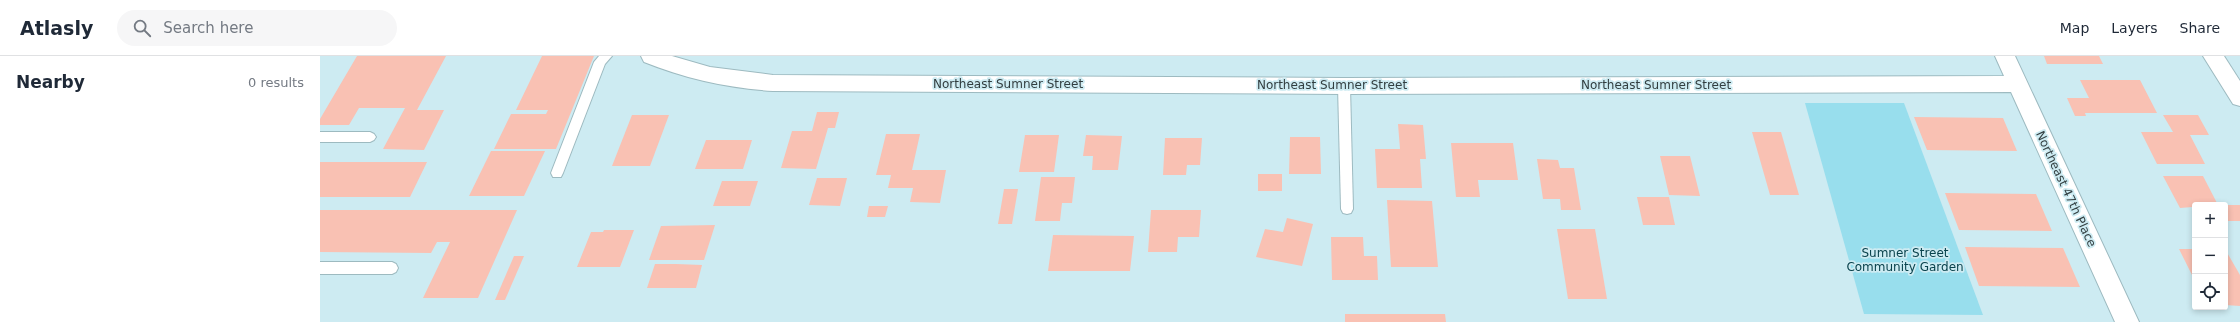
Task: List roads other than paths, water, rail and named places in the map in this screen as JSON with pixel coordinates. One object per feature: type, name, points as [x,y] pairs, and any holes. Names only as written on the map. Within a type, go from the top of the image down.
[{"type":"street","name":"Northeast Sumner Street","points":[[651,56],[698,73],[741,81],[772,83],[1344,86],[2018,84]]},
{"type":"street","name":"Northeast 47th Place","points":[[2005,56],[2127,322]]},
{"type":"street","points":[[2213,56],[2240,98]]},
{"type":"lane","points":[[557,173],[600,62],[606,56]]},
{"type":"lane","points":[[1344,86],[1347,209]]},
{"type":"lane","points":[[320,137],[370,137]]},
{"type":"lane","points":[[320,268],[392,268]]},
{"type":"park label","name":"Sumner Street Community Garden","points":[[1905,260]]}]
